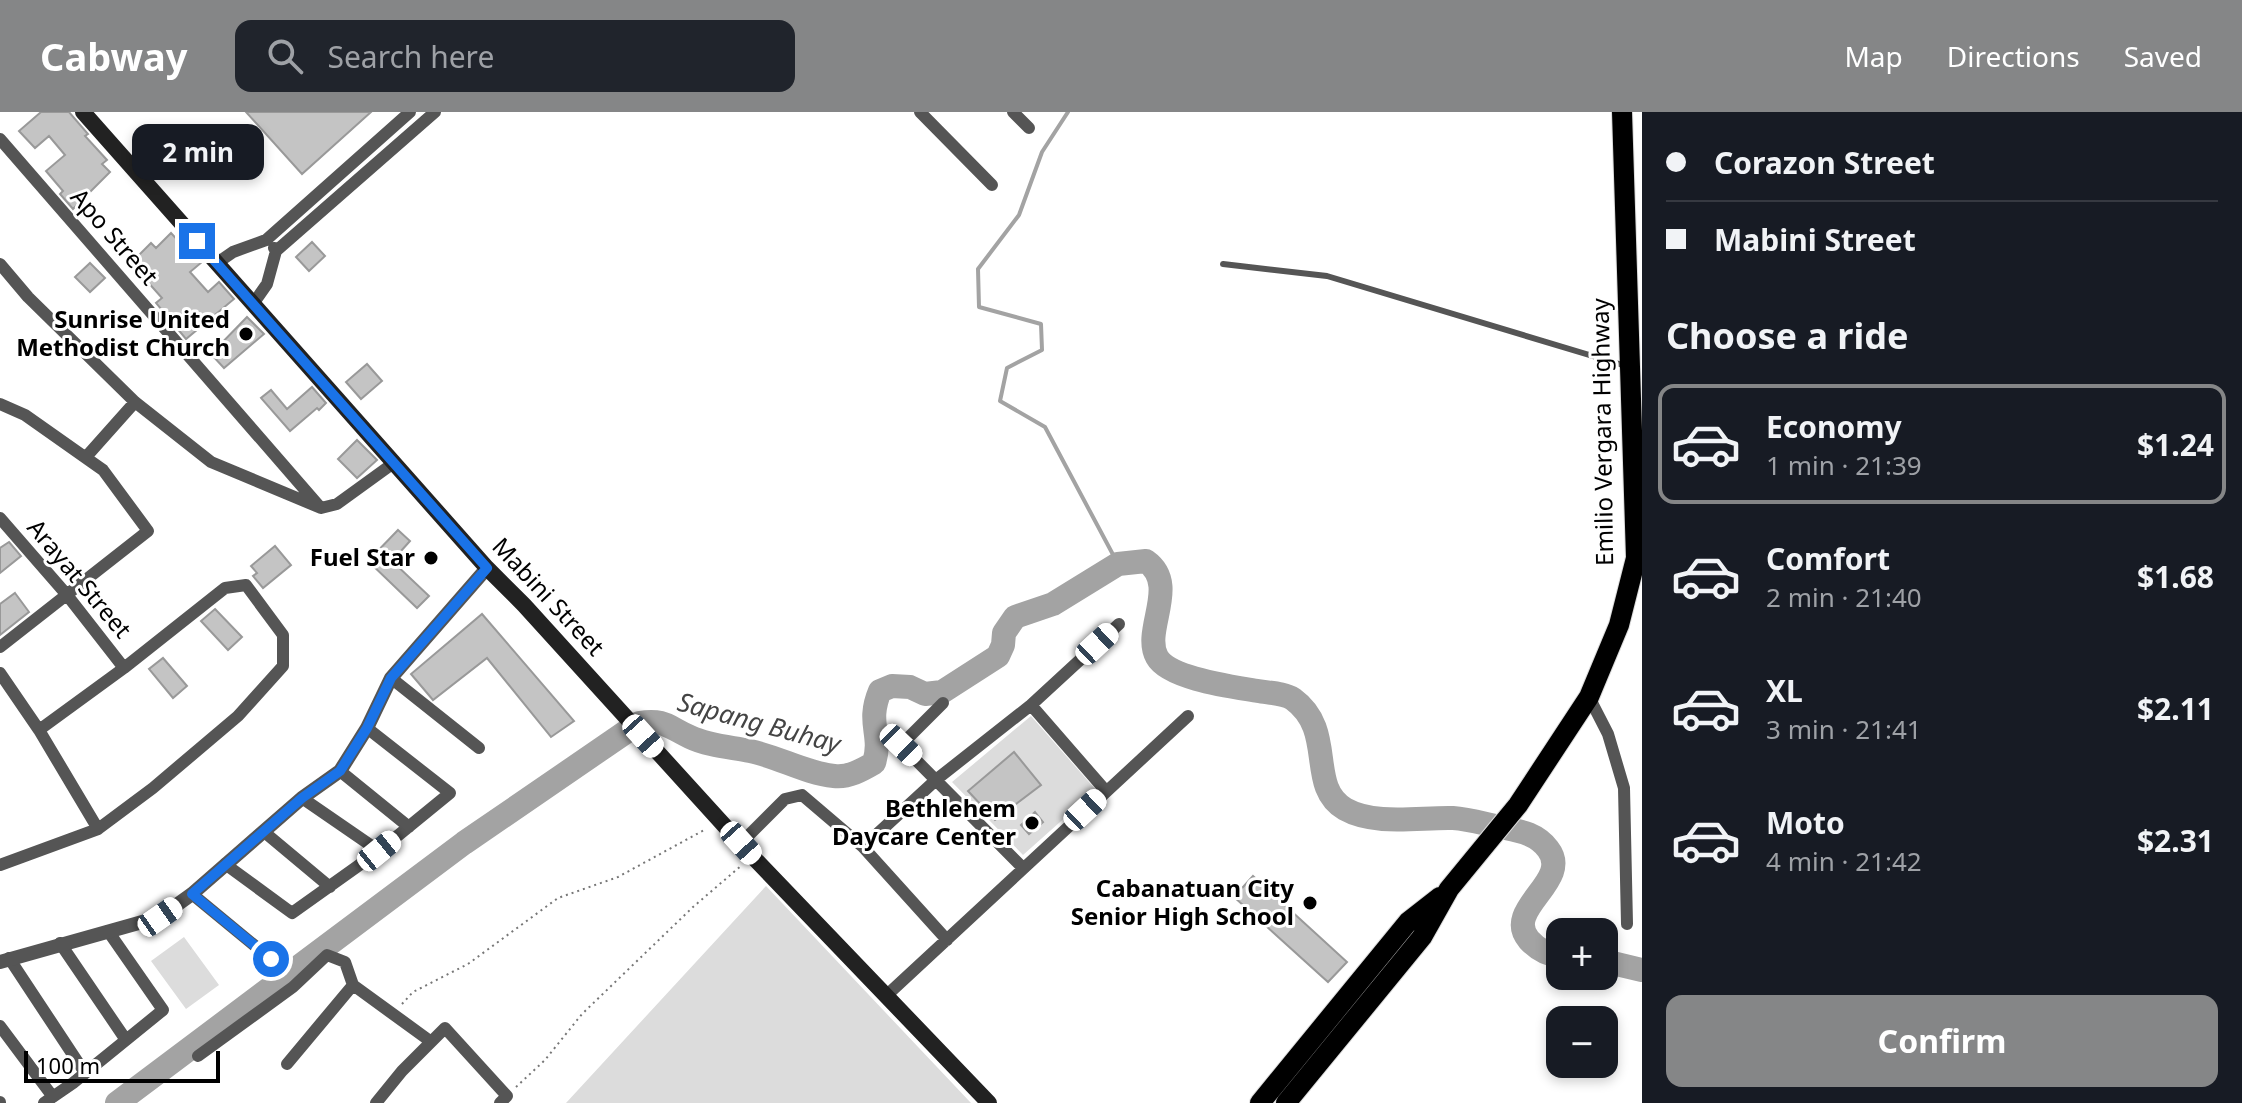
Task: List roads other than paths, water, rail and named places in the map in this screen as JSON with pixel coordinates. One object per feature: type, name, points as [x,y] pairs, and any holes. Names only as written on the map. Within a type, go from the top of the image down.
[{"type":"highway","name":"Emilio Vergara Highway","points":[[1286,1103],[1422,937],[1449,889],[1518,805],[1589,697],[1619,625],[1639,558],[1622,112]]},
{"type":"highway","name":"Emilio Vergara Highway","points":[[1260,1103],[1408,922],[1449,889]]},
{"type":"main road","name":"Mabini Street","points":[[83,112],[487,568],[741,843],[989,1103]]},
{"type":"street","points":[[217,263],[233,252],[266,240],[410,112]]},
{"type":"street","points":[[253,304],[267,284],[276,251],[435,112]]},
{"type":"street","points":[[920,112],[992,185]]},
{"type":"street","points":[[1013,112],[1029,128]]},
{"type":"street","name":"Apo Street","points":[[0,139],[321,508]]},
{"type":"street","points":[[266,240],[276,251]]},
{"type":"street","points":[[0,264],[28,297],[135,402],[211,462],[321,508],[337,504],[395,462]]},
{"type":"street","points":[[86,457],[135,402]]},
{"type":"street","points":[[0,404],[25,415],[103,470],[148,531],[0,647]]},
{"type":"street","name":"Arayat Street","points":[[0,518],[67,595],[124,668]]},
{"type":"street","points":[[85,1073],[4,960],[160,917],[192,894],[302,798],[340,771],[367,728],[391,678],[487,568]]},
{"type":"street","points":[[3,858],[98,829],[153,788],[238,716],[283,666],[283,635],[246,585],[225,588],[39,730]]},
{"type":"street","points":[[863,847],[937,779],[1031,705],[1119,624]]},
{"type":"street","points":[[0,673],[39,730],[98,829]]},
{"type":"street","points":[[391,678],[479,748]]},
{"type":"street","points":[[1589,697],[1608,734],[1624,788],[1627,924]]},
{"type":"street","points":[[943,703],[901,745],[1023,868]]},
{"type":"street","points":[[1031,705],[1105,790]]},
{"type":"street","points":[[887,995],[1188,716]]},
{"type":"street","points":[[225,864],[292,913],[379,851],[450,793],[367,728]]},
{"type":"street","points":[[340,771],[409,827]]},
{"type":"street","points":[[741,843],[785,799],[802,795],[863,847],[947,940]]},
{"type":"street","points":[[302,798],[379,851]]},
{"type":"street","points":[[263,831],[330,887]]},
{"type":"street","points":[[192,894],[271,959]]},
{"type":"street","points":[[0,1026],[48,1100],[163,1010],[108,931]]},
{"type":"street","points":[[60,943],[126,1040]]},
{"type":"street","points":[[198,1056],[293,987],[327,955],[345,962],[353,985],[430,1041]]},
{"type":"street","points":[[287,1064],[353,985]]},
{"type":"street","points":[[376,1103],[445,1028],[503,1099]]},
{"type":"lane","points":[[1223,264],[1327,276],[1630,367]]},
{"type":"waterway","points":[[1068,112],[1042,152],[1019,215],[978,269],[979,307],[1041,324],[1042,350],[1007,368],[1000,401],[1045,427],[1118,564]]},
{"type":"waterway","name":"Sapang Buhay","points":[[117,1103],[464,843],[639,723],[661,723],[705,742],[761,754],[823,774],[850,775],[874,763],[877,744],[874,712],[880,691],[892,686],[910,687],[925,694],[942,692],[998,656],[1004,633],[1015,617],[1053,604],[1118,564],[1146,561],[1156,571],[1160,582],[1154,634],[1157,657],[1164,665],[1188,676],[1293,699],[1314,726],[1327,787],[1333,799],[1345,809],[1384,819],[1465,819],[1533,836],[1543,844],[1553,861],[1552,872],[1524,917],[1523,929],[1529,940],[1546,952]]},
{"type":"waterway","name":"Sapang Buhay","points":[[1618,964],[1642,970]]},
{"type":"place","name":"Sunrise United Methodist Church","points":[[246,334]]},
{"type":"place","name":"Fuel Star","points":[[431,558]]},
{"type":"place","name":"Bethlehem Daycare Center","points":[[1032,823]]},
{"type":"place","name":"Cabanatuan City Senior High School","points":[[1310,903]]}]
